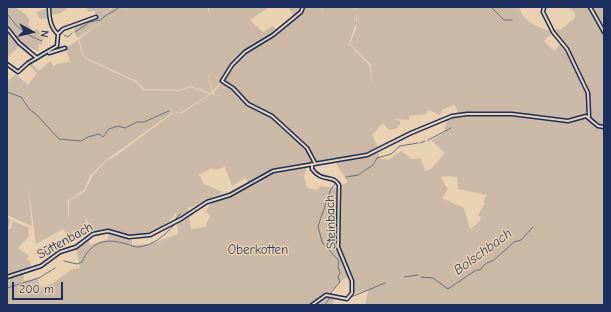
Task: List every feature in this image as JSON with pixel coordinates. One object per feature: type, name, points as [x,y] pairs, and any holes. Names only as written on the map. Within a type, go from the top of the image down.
[{"type":"street","points":[[7,64],[18,72],[58,44],[58,34],[54,30],[49,18],[49,7]]},
{"type":"street","points":[[303,7],[301,12],[273,35],[245,52],[232,65],[222,81],[233,88],[248,104],[272,116],[307,148],[313,163],[367,155],[441,120],[458,115],[512,114],[567,121],[589,117]]},
{"type":"street","points":[[544,7],[543,12],[547,16],[553,32],[568,50],[588,93],[589,117],[598,126],[604,127]]},
{"type":"street","points":[[590,7],[604,32]]},
{"type":"street","points":[[58,34],[63,29],[96,17]]},
{"type":"street","points":[[7,28],[19,43],[37,58]]},
{"type":"street","points":[[47,53],[57,52],[65,48]]},
{"type":"street","name":"Süttenbach","points":[[7,277],[41,266],[60,252],[76,247],[95,234],[108,231],[125,236],[140,237],[156,233],[212,200],[228,195],[273,171],[313,163]]},
{"type":"street","name":"Steinbach","points":[[312,305],[320,298],[329,295],[347,299],[352,293],[352,281],[338,248],[338,184],[333,179],[318,176],[312,170],[313,163]]},
{"type":"green space","points":[[7,7],[20,10],[25,14],[30,19],[28,24],[33,31],[36,29],[41,32],[43,30],[48,33],[45,39],[43,38],[42,44],[39,44],[38,51],[21,44],[7,27]]},
{"type":"green space","points":[[50,7],[68,7],[61,13],[50,15]]},
{"type":"green space","points":[[87,7],[112,7],[101,16],[90,19],[96,16],[94,11],[88,12]]},
{"type":"green space","points":[[114,7],[128,7],[104,20],[78,38],[75,34],[73,26],[101,16]]},
{"type":"green space","points":[[132,7],[208,7],[208,16],[209,7],[269,7],[250,20],[263,32],[273,26],[278,31],[240,57],[222,81],[208,70],[221,81],[213,91],[207,71],[212,91],[211,93],[190,86],[179,90],[144,89],[136,81],[86,58],[79,39],[111,16]]},
{"type":"green space","points":[[288,7],[303,7],[294,17]]},
{"type":"green space","name":"Oberkotten","points":[[304,7],[324,7],[318,14],[325,7],[355,7],[356,14],[356,7],[519,7],[524,16],[532,23],[553,32],[557,28],[560,30],[575,18],[575,13],[568,7],[589,7],[604,33],[604,126],[599,125],[590,119],[597,125],[604,127],[604,305],[365,305],[368,291],[351,293],[350,275],[339,283],[329,295],[335,297],[332,305],[7,305],[7,278],[23,271],[24,281],[37,278],[41,287],[53,283],[70,271],[69,270],[80,268],[77,251],[74,249],[88,238],[90,245],[108,239],[108,231],[132,237],[132,245],[151,244],[178,234],[177,222],[189,215],[191,229],[205,227],[210,216],[206,211],[212,201],[227,196],[271,172],[294,167],[272,170],[249,183],[245,178],[232,186],[225,167],[213,170],[212,168],[199,175],[204,184],[223,192],[190,208],[189,206],[187,215],[173,223],[177,212],[162,229],[148,235],[128,235],[106,229],[91,232],[87,219],[85,219],[88,232],[76,235],[71,228],[75,237],[72,241],[63,229],[36,244],[28,184],[32,226],[7,215],[7,82],[16,74],[28,85],[37,73],[28,64],[30,62],[39,71],[50,61],[54,66],[57,64],[70,62],[66,48],[78,40],[82,53],[86,59],[136,82],[143,90],[179,91],[190,87],[210,94],[182,112],[172,113],[106,160],[90,176],[84,190],[68,201],[67,196],[69,222],[69,201],[85,191],[93,175],[107,160],[113,158],[173,113],[182,113],[211,94],[226,97],[214,94],[222,82],[244,102],[256,110],[270,114],[271,112],[268,113],[248,104],[233,87],[223,81],[244,54],[285,28],[299,15]],"holes":[[[356,23],[356,29],[350,44],[371,65],[372,86],[370,66],[349,44]],[[553,32],[562,43],[554,51],[544,41]],[[455,105],[458,114],[511,114],[573,120],[569,121],[512,115],[456,116],[447,118],[444,133],[431,140],[445,153],[431,169],[425,171],[421,158],[412,159],[401,151],[389,160],[379,158],[379,149],[372,135],[383,123],[389,130],[398,128],[400,121],[394,119],[409,120],[409,116],[426,114],[428,110],[440,115],[443,109]],[[348,157],[351,158],[334,160],[348,182],[337,188],[320,186],[318,190],[307,188],[304,176],[308,164]],[[444,176],[457,177],[458,189],[487,195],[483,202],[485,203],[478,215],[481,218],[476,225],[470,229],[464,208],[442,198],[448,189],[441,178]]]},
{"type":"green space","points":[[590,7],[604,7],[604,31]]},
{"type":"green space","points":[[48,8],[49,18],[40,19],[36,12]]},
{"type":"green space","points":[[7,30],[20,45],[7,58]]},
{"type":"green space","points":[[7,217],[11,220],[8,229],[10,229],[13,221],[29,228],[28,237],[18,248],[29,256],[26,259],[30,261],[31,267],[7,276]]},
{"type":"green space","points":[[57,245],[60,250],[48,256],[46,250]]},
{"type":"waterway","points":[[75,32],[90,22],[101,20],[119,7]]},
{"type":"waterway","points":[[491,7],[504,20],[512,20]]},
{"type":"waterway","points":[[8,15],[23,31],[42,41]]},
{"type":"waterway","points":[[64,35],[68,37],[72,33]]},
{"type":"waterway","points":[[7,92],[21,97],[30,110],[36,114],[59,139],[81,141],[99,134],[103,137],[109,129],[118,126],[125,128],[137,122],[144,122],[169,111]]},
{"type":"waterway","name":"Steinbach","points":[[428,140],[451,128]]},
{"type":"waterway","name":"Steinbach","points":[[420,143],[425,141]]},
{"type":"waterway","name":"Steinbach","points":[[346,177],[358,175],[373,165],[377,158],[391,154],[400,146],[418,143]]},
{"type":"waterway","name":"Steinbach","points":[[330,294],[340,282],[338,277],[340,273],[338,267],[339,261],[322,242],[318,226],[331,189],[336,183]]},
{"type":"waterway","points":[[174,222],[180,214]]},
{"type":"waterway","points":[[64,261],[77,264],[82,262],[93,246],[104,242],[110,241],[125,243],[134,247],[149,245],[162,237],[174,225]]},
{"type":"waterway","name":"Bolschbach","points":[[421,277],[433,278],[448,289],[476,270],[480,270],[485,264],[494,260],[514,242],[521,240],[533,227]]},
{"type":"waterway","points":[[7,288],[39,278],[55,268]]},
{"type":"waterway","name":"Bolschbach","points":[[404,277],[418,275]]},
{"type":"waterway","name":"Bolschbach","points":[[351,297],[385,283]]},
{"type":"waterway","name":"Steinbach","points":[[325,305],[330,297]]}]
